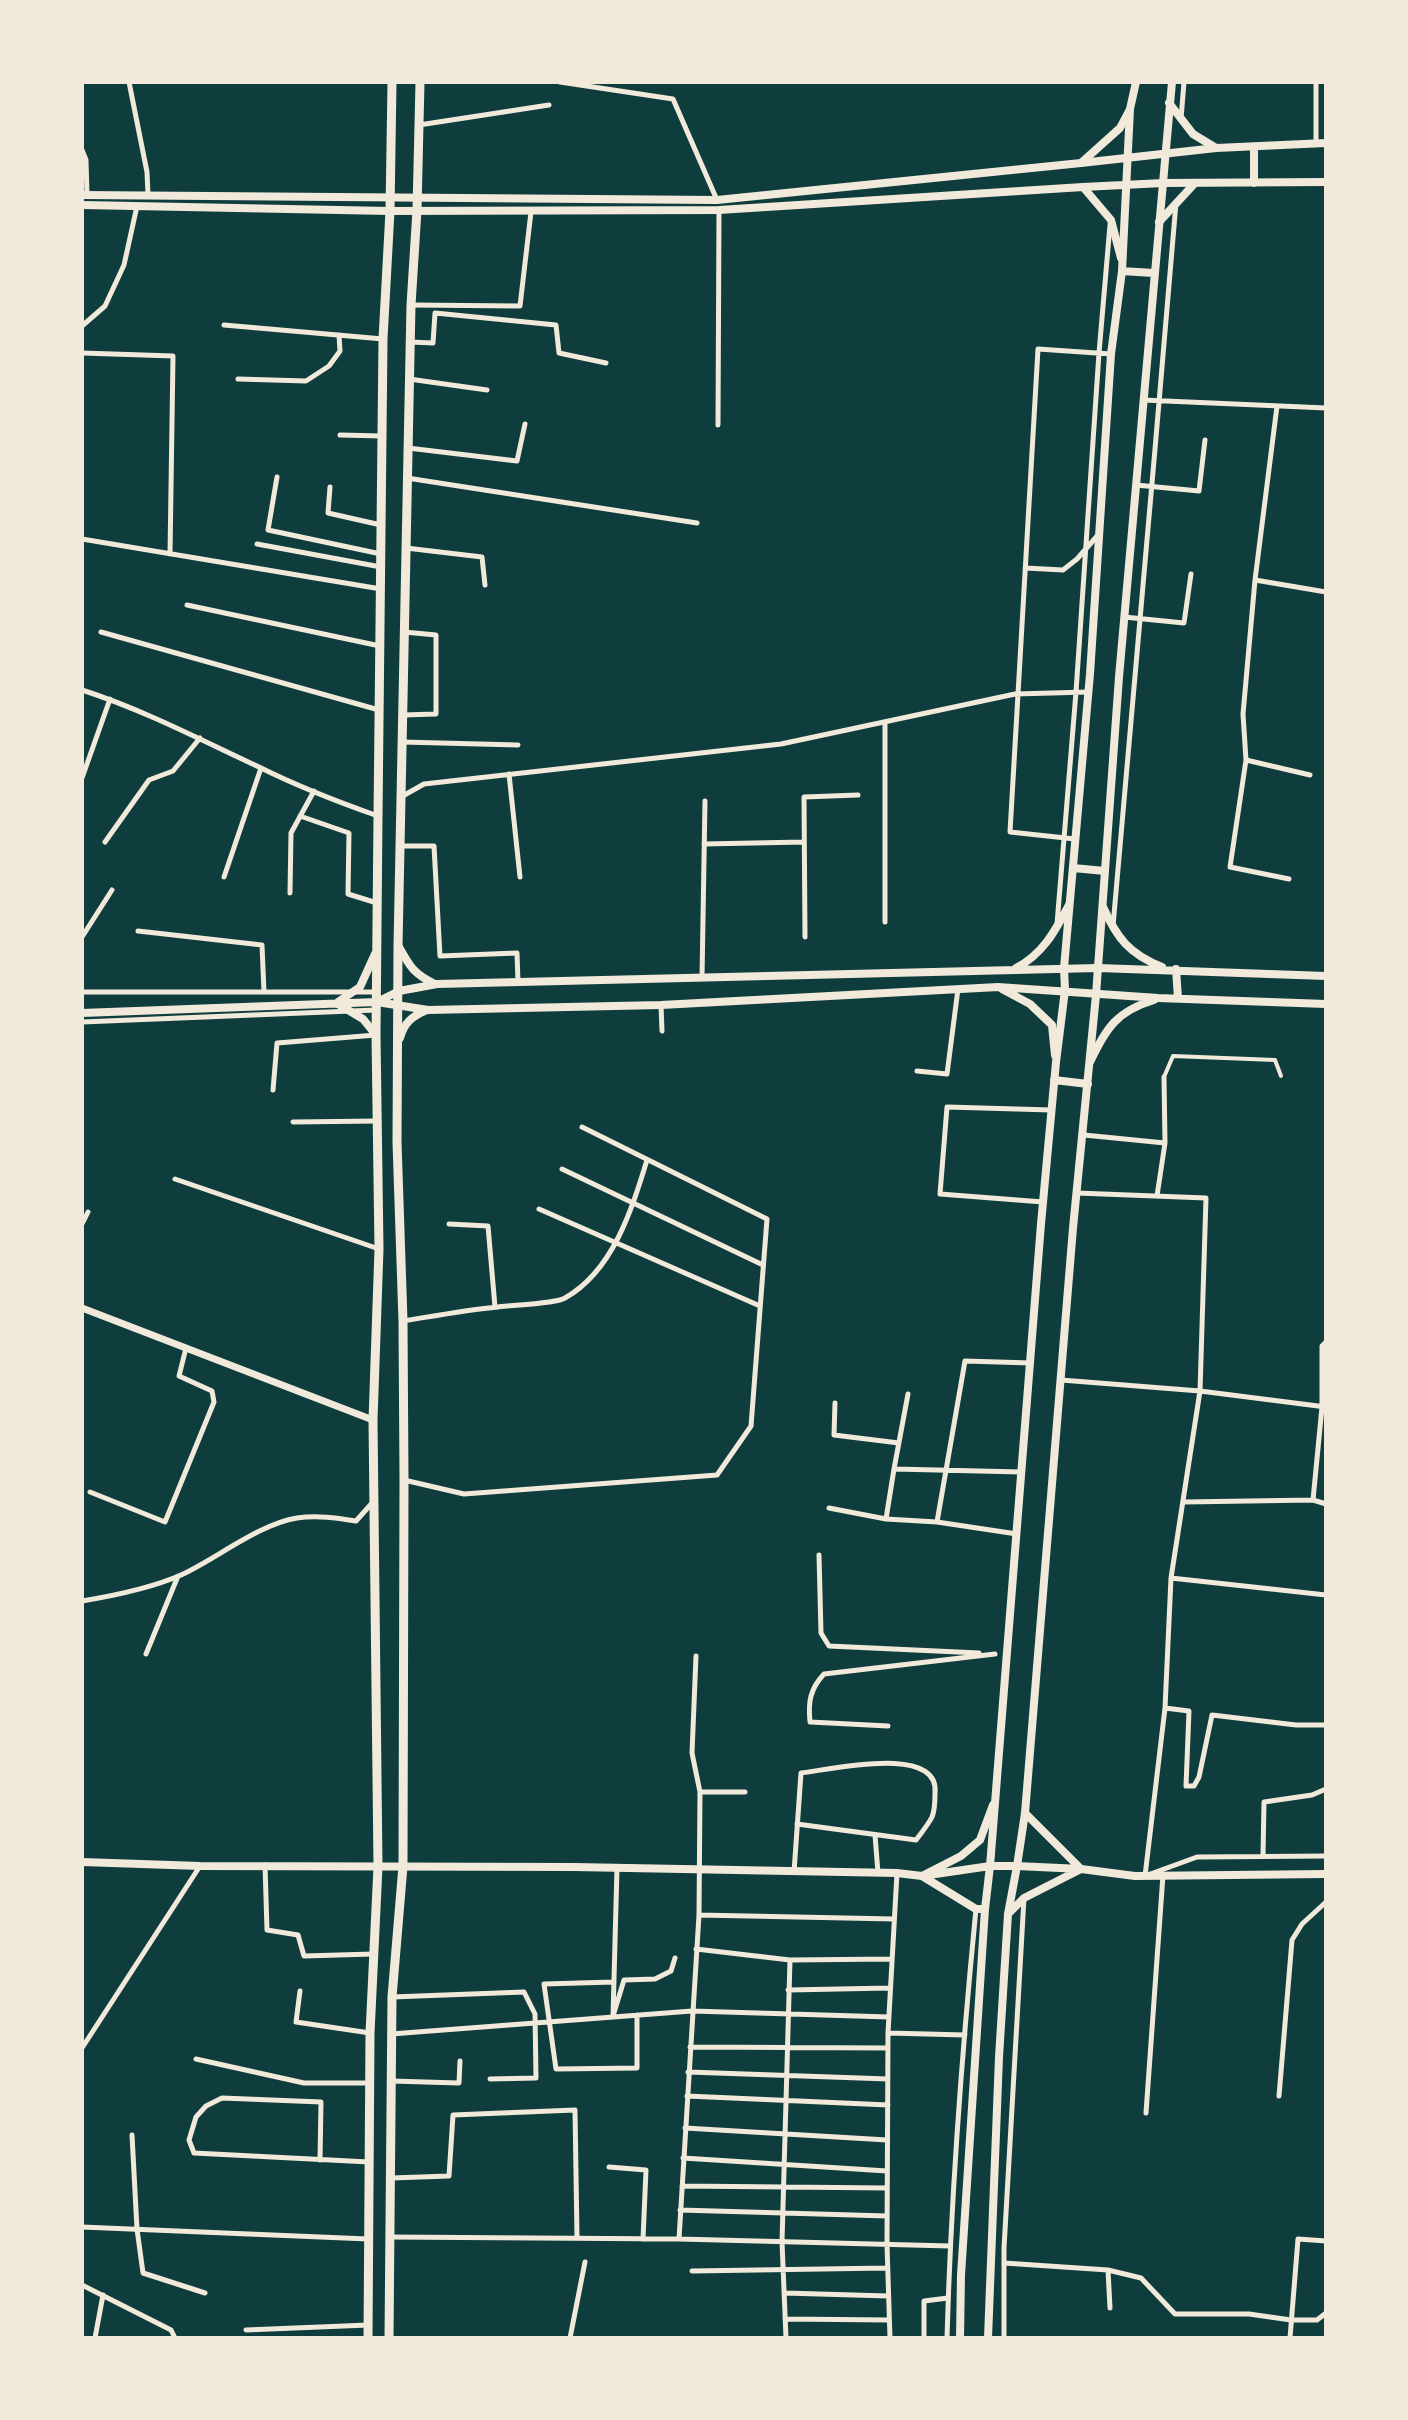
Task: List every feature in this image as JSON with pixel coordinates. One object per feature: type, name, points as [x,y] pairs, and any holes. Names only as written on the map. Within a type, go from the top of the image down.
[{"type":"highway","points":[[368,2337],[370,2032],[378,1867],[373,1420],[379,1250],[376,1001],[379,710],[383,339],[390,211],[392,82]]},
{"type":"highway","points":[[389,2337],[392,1997],[403,1866],[404,1480],[397,1142],[398,946],[404,632],[407,598],[409,379],[420,82]]},
{"type":"main road","points":[[960,2337],[961,2275],[985,1909],[1043,1202],[1065,990],[1064,968],[1088,692],[1111,354],[1122,267],[1130,109],[1136,82]]},
{"type":"main road","points":[[988,2337],[998,2069],[1008,1914],[1024,1813],[1096,995],[1124,617],[1153,273],[1172,82]]},
{"type":"main road","points":[[1170,103],[1193,134],[1216,148]]},
{"type":"main road","points":[[1082,163],[1120,128],[1130,109]]},
{"type":"main road","points":[[85,195],[717,200],[1216,148],[1326,143]]},
{"type":"main road","points":[[1254,147],[1254,183]]},
{"type":"main road","points":[[82,206],[531,212],[719,210],[1126,184],[1326,182]]},
{"type":"main road","points":[[1159,222],[1195,183]]},
{"type":"main road","points":[[1083,187],[1111,220],[1122,267]]},
{"type":"main road","points":[[1122,267],[1153,273]]},
{"type":"main road","points":[[1073,868],[1105,871]]},
{"type":"main road","points":[[1012,970],[1031,960],[1057,927],[1070,904]]},
{"type":"main road","points":[[1102,907],[1128,948],[1148,961],[1172,969]]},
{"type":"main road","points":[[398,946],[409,967],[420,977],[436,984]]},
{"type":"main road","points":[[337,1003],[360,987],[377,950]]},
{"type":"main road","points":[[376,1001],[399,991],[436,984],[1064,968],[1172,969],[1326,976]]},
{"type":"main road","points":[[1172,969],[1178,998]]},
{"type":"main road","points":[[981,970],[981,988]]},
{"type":"main road","points":[[998,987],[1030,1004],[1052,1025],[1056,1062]]},
{"type":"main road","points":[[82,1013],[376,1001],[428,1010],[661,1005],[998,987],[1065,990],[1096,995],[1326,1004]]},
{"type":"main road","points":[[1090,1063],[1104,1032],[1139,1005],[1158,998]]},
{"type":"main road","points":[[337,1003],[363,1019],[376,1035]]},
{"type":"main road","points":[[398,1049],[404,1026],[413,1016],[428,1010]]},
{"type":"main road","points":[[1054,1080],[1088,1084]]},
{"type":"main road","points":[[922,1876],[961,1856],[980,1840],[995,1801]]},
{"type":"main road","points":[[1024,1813],[1082,1869]]},
{"type":"main road","points":[[82,1862],[200,1866],[617,1868],[897,1873],[922,1876],[990,1866],[1082,1869],[1145,1875],[1326,1874]]},
{"type":"main road","points":[[1008,1914],[1024,1898],[1082,1869]]},
{"type":"main road","points":[[922,1876],[976,1909],[985,1909]]},
{"type":"street","points":[[129,82],[147,172],[148,195]]},
{"type":"street","points":[[560,82],[673,99],[717,200]]},
{"type":"street","points":[[1181,120],[1184,82]]},
{"type":"street","points":[[1316,82],[1316,143]]},
{"type":"street","points":[[419,125],[549,105]]},
{"type":"street","points":[[82,150],[86,160],[85,195]]},
{"type":"street","points":[[1113,927],[1142,618],[1176,201]]},
{"type":"street","points":[[82,326],[105,306],[123,265],[137,206]]},
{"type":"street","points":[[718,425],[719,210]]},
{"type":"street","points":[[411,305],[520,306],[531,212]]},
{"type":"street","points":[[1057,927],[1076,692],[1099,353],[1111,220]]},
{"type":"street","points":[[410,342],[433,344],[435,313],[556,326],[560,353],[606,363]]},
{"type":"street","points":[[224,325],[383,339]]},
{"type":"street","points":[[238,379],[306,381],[329,366],[340,351],[339,335]]},
{"type":"street","points":[[1075,839],[1010,832],[1038,349],[1111,354]]},
{"type":"street","points":[[82,353],[172,356],[171,554]]},
{"type":"street","points":[[409,379],[487,390]]},
{"type":"street","points":[[1143,400],[1326,408]]},
{"type":"street","points":[[1276,406],[1243,714],[1246,760],[1230,867],[1289,879]]},
{"type":"street","points":[[408,448],[517,461],[525,424]]},
{"type":"street","points":[[340,435],[382,436]]},
{"type":"street","points":[[1136,484],[1199,490],[1205,440]]},
{"type":"street","points":[[277,477],[268,530],[381,554]]},
{"type":"street","points":[[407,478],[697,523]]},
{"type":"street","points":[[330,487],[328,513],[381,525]]},
{"type":"street","points":[[1025,568],[1063,570],[1084,551],[1099,533]]},
{"type":"street","points":[[82,539],[381,589]]},
{"type":"street","points":[[257,544],[381,567]]},
{"type":"street","points":[[406,548],[482,556],[484,585]]},
{"type":"street","points":[[1124,617],[1184,623],[1191,574]]},
{"type":"street","points":[[1256,580],[1326,592]]},
{"type":"street","points":[[187,605],[380,646]]},
{"type":"street","points":[[101,632],[379,710]]},
{"type":"street","points":[[403,715],[436,714],[436,635],[404,632]]},
{"type":"street","points":[[82,690],[110,699],[200,738],[261,768],[378,816]]},
{"type":"street","points":[[401,797],[424,784],[781,744],[1018,694],[1088,692]]},
{"type":"street","points":[[82,778],[110,699]]},
{"type":"street","points":[[885,722],[885,922]]},
{"type":"street","points":[[105,842],[149,780],[172,771],[200,738]]},
{"type":"street","points":[[402,742],[518,745]]},
{"type":"street","points":[[1246,760],[1310,776]]},
{"type":"street","points":[[224,877],[261,768]]},
{"type":"street","points":[[509,774],[520,877]]},
{"type":"street","points":[[290,893],[291,833],[314,791]]},
{"type":"street","points":[[805,937],[804,797],[858,795]]},
{"type":"street","points":[[702,978],[705,801]]},
{"type":"street","points":[[300,816],[349,833],[348,894],[377,903]]},
{"type":"street","points":[[704,844],[804,842]]},
{"type":"street","points":[[400,846],[434,846],[440,956],[517,953],[518,982]]},
{"type":"street","points":[[82,937],[112,890]]},
{"type":"street","points":[[138,931],[262,945],[264,992]]},
{"type":"street","points":[[917,1071],[947,1074],[958,989]]},
{"type":"street","points":[[82,992],[352,992],[376,1001]]},
{"type":"street","points":[[82,1022],[351,1011],[376,1001]]},
{"type":"street","points":[[661,1005],[662,1031]]},
{"type":"street","points":[[273,1090],[277,1043],[376,1035]]},
{"type":"street","points":[[1157,1196],[1165,1143],[1164,1077],[1173,1056],[1275,1060],[1281,1076]]},
{"type":"street","points":[[1043,1202],[940,1194],[947,1107],[1052,1110]]},
{"type":"street","points":[[293,1122],[377,1121]]},
{"type":"street","points":[[404,1480],[464,1494],[717,1474],[751,1426],[766,1219],[582,1128]]},
{"type":"street","points":[[1083,1135],[1165,1143]]},
{"type":"street","points":[[402,1321],[495,1307],[563,1300],[588,1281],[616,1242],[634,1202],[647,1160]]},
{"type":"street","points":[[562,1169],[763,1265]]},
{"type":"street","points":[[175,1179],[379,1250]]},
{"type":"street","points":[[1077,1193],[1206,1198],[1200,1391],[1172,1578],[1165,1708],[1145,1875],[1197,1857],[1326,1856]]},
{"type":"street","points":[[538,1209],[760,1306]]},
{"type":"street","points":[[82,1224],[88,1212]]},
{"type":"street","points":[[449,1224],[488,1226],[495,1307]]},
{"type":"street","points":[[82,1308],[373,1420]]},
{"type":"street","points":[[1313,1500],[1324,1407],[1322,1346],[1326,1342]]},
{"type":"street","points":[[90,1492],[165,1522],[214,1402],[212,1391],[178,1376],[186,1348]]},
{"type":"street","points":[[937,1522],[965,1361],[1030,1364]]},
{"type":"street","points":[[1061,1380],[1200,1391],[1324,1407]]},
{"type":"street","points":[[886,1519],[908,1394]]},
{"type":"street","points":[[835,1403],[834,1435],[899,1443]]},
{"type":"street","points":[[894,1469],[1022,1472]]},
{"type":"street","points":[[1184,1502],[1313,1500],[1326,1504]]},
{"type":"street","points":[[82,1601],[133,1590],[178,1576],[260,1532],[295,1518],[322,1516],[356,1521],[374,1501]]},
{"type":"street","points":[[829,1508],[886,1519],[937,1522],[1017,1534]]},
{"type":"street","points":[[819,1555],[821,1633],[830,1646],[1007,1654]]},
{"type":"street","points":[[146,1654],[178,1576]]},
{"type":"street","points":[[1172,1578],[1326,1595]]},
{"type":"street","points":[[888,1726],[810,1722],[808,1703],[814,1685],[824,1674],[995,1654]]},
{"type":"street","points":[[679,2239],[699,1916],[700,1792],[692,1753],[696,1656]]},
{"type":"street","points":[[1165,1708],[1189,1711],[1186,1786],[1194,1785],[1199,1777],[1212,1715],[1296,1725],[1326,1725]]},
{"type":"street","points":[[794,1872],[797,1824],[801,1773],[892,1762],[922,1768],[930,1773],[936,1788],[933,1815],[916,1840],[797,1824]]},
{"type":"street","points":[[1263,1856],[1264,1802],[1312,1795],[1326,1789]]},
{"type":"street","points":[[700,1792],[745,1792]]},
{"type":"street","points":[[875,1835],[878,1873]]},
{"type":"street","points":[[265,1865],[267,1930],[298,1935],[304,1956],[373,1954]]},
{"type":"street","points":[[82,2048],[200,1866]]},
{"type":"street","points":[[613,2016],[617,1868]]},
{"type":"street","points":[[890,2337],[887,2268],[888,2033],[897,1873]]},
{"type":"street","points":[[1146,2113],[1163,1875]]},
{"type":"street","points":[[1004,2337],[1004,2263],[1024,1898]]},
{"type":"street","points":[[1279,2096],[1292,1940],[1302,1924],[1326,1902]]},
{"type":"street","points":[[947,2337],[965,2035],[976,1909]]},
{"type":"street","points":[[699,1916],[894,1919]]},
{"type":"street","points":[[696,1949],[790,1960],[892,1959]]},
{"type":"street","points":[[613,2016],[624,1980],[655,1979],[671,1971],[675,1958]]},
{"type":"street","points":[[786,2337],[782,2242],[790,1960]]},
{"type":"street","points":[[614,1982],[544,1984],[556,2069],[637,2067],[637,2016]]},
{"type":"street","points":[[788,1990],[891,1989]]},
{"type":"street","points":[[300,1991],[296,2022],[370,2032]]},
{"type":"street","points":[[392,1997],[524,1992],[535,2014],[536,2078],[490,2079]]},
{"type":"street","points":[[391,2034],[692,2011],[889,2017]]},
{"type":"street","points":[[888,2033],[965,2035]]},
{"type":"street","points":[[690,2047],[888,2048]]},
{"type":"street","points":[[196,2059],[304,2083],[369,2084]]},
{"type":"street","points":[[391,2081],[459,2083],[460,2061]]},
{"type":"street","points":[[688,2072],[888,2079]]},
{"type":"street","points":[[687,2096],[888,2105]]},
{"type":"street","points":[[320,2160],[321,2102],[222,2098],[206,2106],[196,2117],[189,2140],[195,2153],[320,2160],[369,2162]]},
{"type":"street","points":[[390,2178],[449,2176],[453,2115],[575,2110],[577,2238]]},
{"type":"street","points":[[685,2128],[887,2140]]},
{"type":"street","points":[[132,2134],[137,2229],[143,2273],[205,2293]]},
{"type":"street","points":[[683,2158],[887,2171]]},
{"type":"street","points":[[609,2167],[646,2170],[643,2239]]},
{"type":"street","points":[[682,2186],[783,2189],[887,2188]]},
{"type":"street","points":[[680,2210],[887,2216]]},
{"type":"street","points":[[82,2227],[368,2239]]},
{"type":"street","points":[[390,2236],[679,2239],[951,2246]]},
{"type":"street","points":[[1290,2337],[1298,2239],[1326,2241]]},
{"type":"street","points":[[570,2337],[585,2262]]},
{"type":"street","points":[[1004,2263],[1108,2270],[1141,2278],[1176,2314],[1249,2314],[1291,2320],[1317,2320],[1326,2313]]},
{"type":"street","points":[[692,2271],[887,2268]]},
{"type":"street","points":[[1108,2270],[1110,2308]]},
{"type":"street","points":[[82,2285],[171,2330],[175,2337]]},
{"type":"street","points":[[784,2293],[888,2296]]},
{"type":"street","points":[[94,2337],[103,2295]]},
{"type":"street","points":[[924,2337],[924,2301],[948,2298]]},
{"type":"street","points":[[785,2319],[889,2320]]},
{"type":"street","points":[[246,2330],[368,2325]]}]
